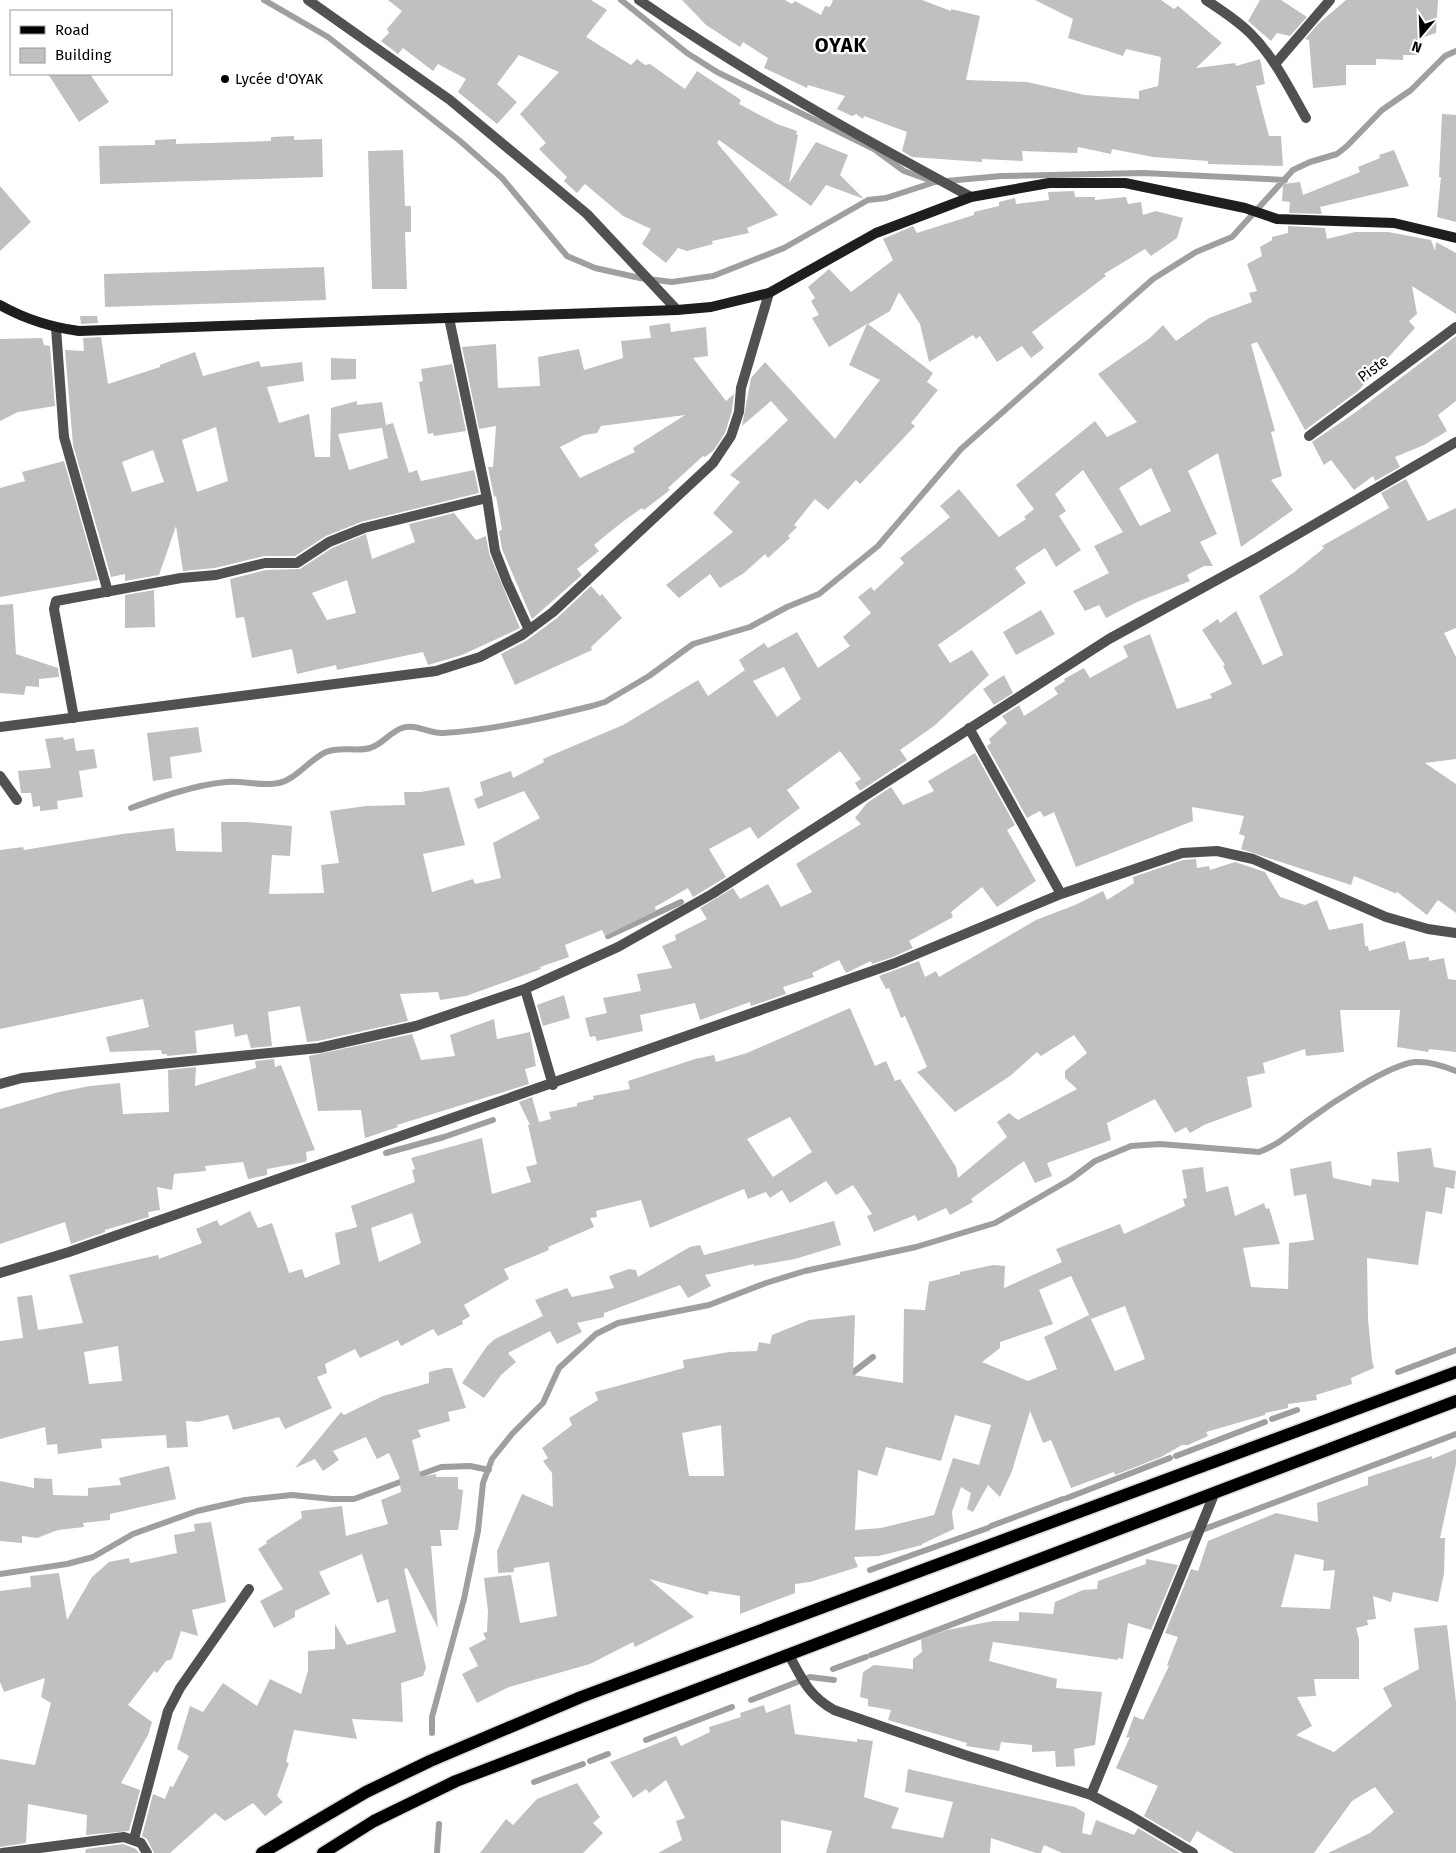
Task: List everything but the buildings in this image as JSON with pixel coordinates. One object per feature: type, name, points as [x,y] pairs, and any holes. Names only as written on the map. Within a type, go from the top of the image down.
[{"type":"main road","points":[[0,304],[22,316],[56,328],[79,331],[677,310],[711,307],[769,293],[876,233],[972,197],[1049,183],[1125,183],[1245,208],[1277,219],[1394,223],[1456,238]]},
{"type":"main road","points":[[262,1853],[366,1792],[430,1760],[581,1698],[1456,1372]]},
{"type":"main road","points":[[323,1853],[374,1821],[456,1781],[1456,1401]]},
{"type":"street","points":[[308,0],[450,100],[572,201],[587,214],[677,310]]},
{"type":"street","points":[[639,0],[692,36],[884,150],[972,197]]},
{"type":"street","points":[[1206,0],[1250,33],[1275,64],[1306,118]]},
{"type":"street","points":[[1275,64],[1330,0]]},
{"type":"street","points":[[0,727],[436,671],[480,657],[529,630],[553,612],[713,463],[731,436],[739,412],[741,388],[769,293]]},
{"type":"street","points":[[449,318],[487,498],[495,551],[529,630]]},
{"type":"street","name":"Piste","points":[[1309,436],[1456,327]]},
{"type":"street","points":[[56,328],[64,437],[108,592]]},
{"type":"street","points":[[0,1084],[22,1078],[319,1048],[416,1026],[525,988],[618,947],[712,894],[1108,639],[1263,554],[1456,442]]},
{"type":"street","points":[[74,718],[54,609],[56,601],[180,578],[216,575],[265,563],[297,562],[330,542],[364,528],[487,498]]},
{"type":"street","points":[[969,728],[1061,894]]},
{"type":"street","points":[[0,776],[17,800]]},
{"type":"street","points":[[0,1274],[78,1249],[553,1084],[895,963],[1061,894],[1182,853],[1217,851],[1253,859],[1386,917],[1428,929],[1456,933]]},
{"type":"street","points":[[525,988],[553,1084]]},
{"type":"street","points":[[1091,1795],[1215,1492]]},
{"type":"street","points":[[134,1838],[168,1712],[180,1688],[249,1589]]},
{"type":"street","points":[[789,1654],[807,1688],[819,1702],[834,1710],[1091,1795],[1131,1816],[1193,1853]]},
{"type":"street","points":[[2,1853],[124,1837],[134,1838],[141,1842],[147,1853]]},
{"type":"waterway","points":[[264,0],[328,37],[460,141],[502,178],[567,256],[595,268],[640,278],[672,282],[713,276],[784,248],[868,200],[886,198],[935,182],[1001,176],[1143,173],[1285,180]]},
{"type":"waterway","points":[[621,0],[687,53],[717,72],[874,149],[904,171],[935,182]]},
{"type":"waterway","points":[[131,808],[202,786],[233,782],[279,783],[291,778],[326,752],[337,749],[370,748],[402,728],[412,727],[438,733],[481,729],[537,719],[605,702],[649,676],[693,644],[750,627],[787,607],[819,594],[878,546],[961,449],[1153,279],[1196,252],[1232,237],[1293,170],[1310,162],[1337,154],[1382,110],[1411,90],[1445,56],[1456,51]]},
{"type":"waterway","points":[[608,936],[681,902]]},
{"type":"waterway","points":[[432,1733],[432,1717],[464,1599],[478,1531],[483,1483],[492,1459],[512,1434],[543,1403],[559,1368],[596,1334],[618,1323],[709,1305],[766,1283],[805,1271],[916,1247],[995,1223],[1071,1179],[1095,1161],[1131,1146],[1160,1144],[1259,1152],[1278,1142],[1344,1096],[1390,1070],[1415,1062],[1426,1062],[1456,1071]]},
{"type":"waterway","points":[[386,1153],[444,1137],[493,1120]]},
{"type":"waterway","points":[[1398,1372],[1456,1350]]},
{"type":"waterway","points":[[847,1377],[873,1357]]},
{"type":"waterway","points":[[1272,1419],[1297,1410]]},
{"type":"waterway","points":[[1176,1456],[1265,1422]]},
{"type":"waterway","points":[[871,1655],[1456,1434]]},
{"type":"waterway","points":[[1067,1498],[1170,1458]]},
{"type":"waterway","points":[[0,1574],[67,1564],[93,1557],[133,1534],[197,1511],[245,1500],[292,1495],[354,1499],[441,1467],[470,1466],[489,1470]]},
{"type":"waterway","points":[[991,1526],[1063,1499]]},
{"type":"waterway","points":[[870,1570],[988,1528]]},
{"type":"waterway","points":[[833,1669],[866,1657]]},
{"type":"waterway","points":[[751,1700],[810,1677],[834,1680]]},
{"type":"waterway","points":[[646,1740],[732,1707]]},
{"type":"waterway","points":[[590,1761],[608,1754]]},
{"type":"waterway","points":[[534,1782],[583,1764]]},
{"type":"waterway","points":[[437,1853],[439,1824]]},
{"type":"place","name":"Lycée d'OYAK","points":[[225,79]]},
{"type":"district","name":"OYAK","points":[[841,45]]}]
